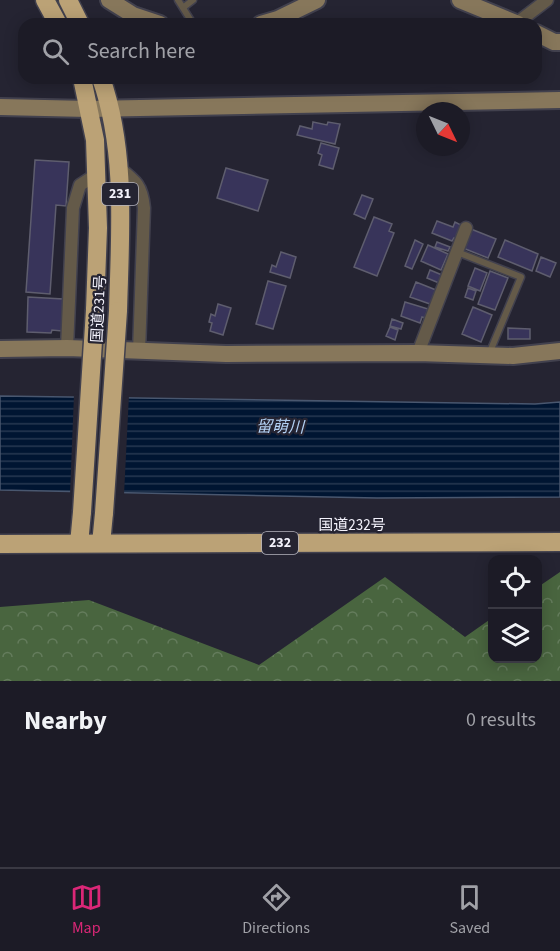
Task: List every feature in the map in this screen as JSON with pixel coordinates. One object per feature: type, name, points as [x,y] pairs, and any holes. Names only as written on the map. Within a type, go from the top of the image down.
[{"type":"highway","points":[[45,0],[55,18]]},
{"type":"highway","points":[[68,0],[77,18]]},
{"type":"highway","name":"国道231号","points":[[79,544],[95,310],[98,228],[95,140],[83,84]]},
{"type":"highway","name":"国道231号","points":[[101,544],[118,311],[120,231],[119,168],[112,107],[103,84]]},
{"type":"highway","name":"国道232号","points":[[0,544],[560,542]]},
{"type":"street","points":[[109,0],[142,18]]},
{"type":"street","points":[[280,18],[317,0]]},
{"type":"street","points":[[460,0],[503,18]]},
{"type":"street","points":[[524,18],[546,0]]},
{"type":"street","points":[[542,36],[554,42],[560,42]]},
{"type":"street","points":[[0,107],[89,109],[560,100]]},
{"type":"street","points":[[119,168],[134,179],[142,191],[144,208],[140,352]]},
{"type":"street","points":[[67,348],[73,208],[80,185],[97,174]]},
{"type":"street","points":[[418,353],[466,228]]},
{"type":"street","points":[[0,349],[67,348],[225,354],[418,353],[513,356],[559,353]]},
{"type":"lane","points":[[178,0],[190,18]]},
{"type":"lane","points":[[184,7],[193,0]]},
{"type":"lane","points":[[457,252],[521,277],[489,355]]},
{"type":"green space","points":[[560,572],[560,681],[0,681],[0,607],[89,600],[259,665],[385,577],[465,637],[488,621],[488,663],[542,663],[542,584]]},
{"type":"water","name":"留萌川","points":[[0,396],[535,404],[560,402],[560,497],[377,498],[0,490]]},
{"type":"pier","points":[[74,394],[129,395],[124,495],[70,494]]},
{"type":"building","points":[[313,122],[327,125],[328,122],[340,124],[335,144],[297,135],[300,126],[312,129]]},
{"type":"building","points":[[321,143],[339,148],[333,169],[319,165],[322,155],[318,153]]},
{"type":"building","points":[[35,160],[69,162],[66,206],[56,205],[50,294],[26,292]]},
{"type":"building","points":[[226,168],[268,180],[258,211],[217,198]]},
{"type":"building","points":[[362,195],[373,199],[365,219],[354,214]]},
{"type":"building","points":[[374,217],[392,224],[389,231],[394,233],[377,276],[354,267]]},
{"type":"building","points":[[437,221],[453,227],[455,222],[463,226],[457,239],[454,238],[452,241],[432,233]]},
{"type":"building","points":[[471,229],[496,239],[488,258],[463,248]]},
{"type":"building","points":[[415,240],[423,244],[412,269],[405,266]]},
{"type":"building","points":[[505,240],[538,254],[532,271],[498,257]]},
{"type":"building","points":[[437,242],[450,247],[448,251],[435,247]]},
{"type":"building","points":[[428,245],[448,254],[441,270],[421,261]]},
{"type":"building","points":[[281,252],[296,257],[290,278],[270,272],[272,265],[276,267]]},
{"type":"building","points":[[541,257],[556,263],[550,277],[536,271]]},
{"type":"building","points":[[475,268],[487,273],[480,291],[468,286]]},
{"type":"building","points":[[430,270],[442,275],[439,283],[427,278]]},
{"type":"building","points":[[490,271],[508,278],[495,310],[478,304]]},
{"type":"building","points":[[268,281],[286,286],[273,329],[256,324]]},
{"type":"building","points":[[416,282],[436,290],[430,304],[410,297]]},
{"type":"building","points":[[468,288],[476,291],[473,300],[465,297]]},
{"type":"building","points":[[28,297],[63,299],[62,331],[27,332]]},
{"type":"building","points":[[405,302],[428,309],[425,318],[422,317],[420,323],[401,316]]},
{"type":"building","points":[[218,304],[231,308],[223,335],[210,331],[211,314],[215,316]]},
{"type":"building","points":[[473,307],[492,315],[481,342],[462,334]]},
{"type":"building","points":[[392,319],[403,323],[401,329],[390,326]]},
{"type":"building","points":[[390,327],[398,330],[395,340],[386,336]]},
{"type":"building","points":[[508,328],[530,329],[530,339],[508,339]]}]
